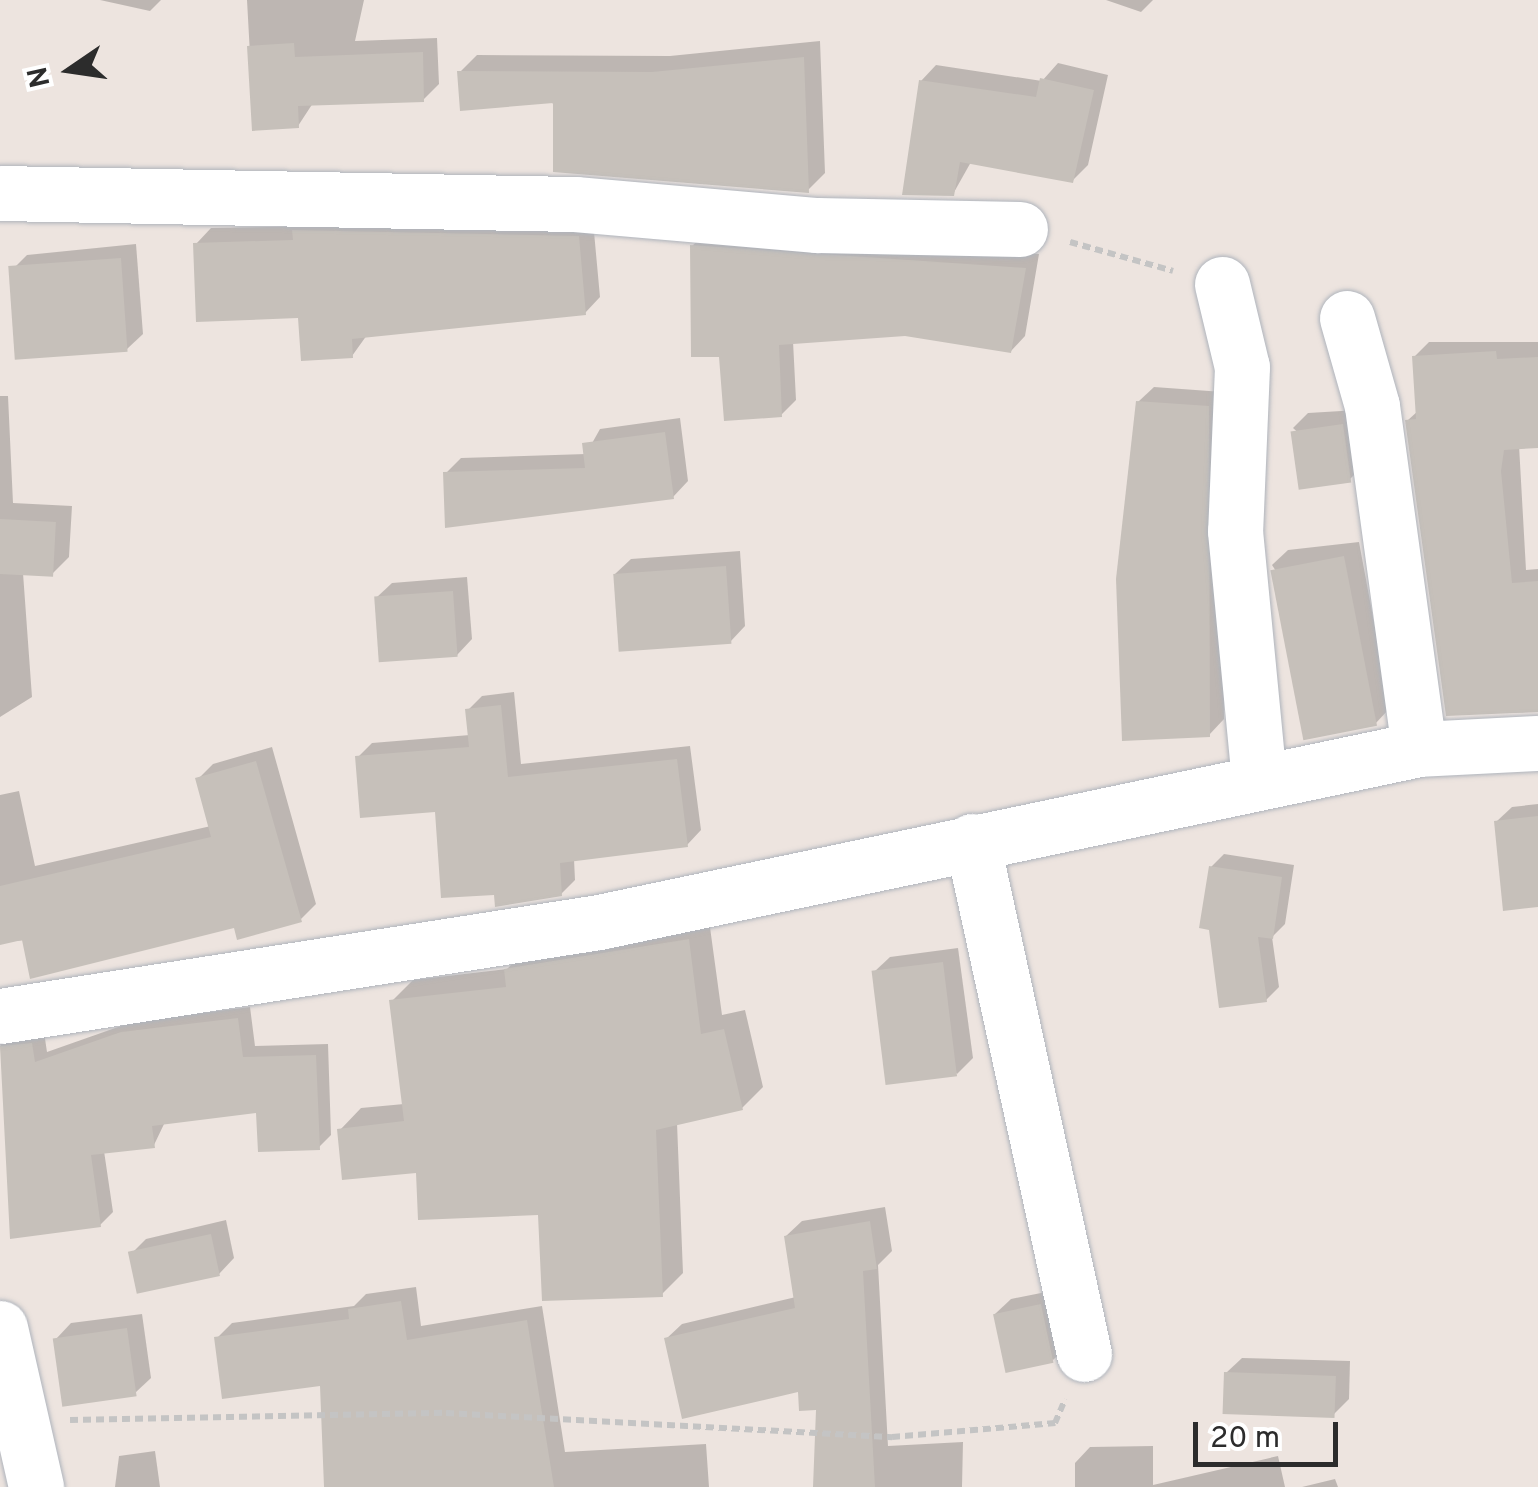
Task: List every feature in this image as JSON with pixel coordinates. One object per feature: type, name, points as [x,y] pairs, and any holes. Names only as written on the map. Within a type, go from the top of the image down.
[{"type":"street","points":[[0,193],[575,204],[817,225],[1020,228]]},
{"type":"street","points":[[1222,284],[1242,366],[1234,531],[1259,782]]},
{"type":"street","points":[[1347,318],[1372,406],[1420,749]]},
{"type":"street","points":[[0,1016],[599,922],[1420,749],[1538,743]]},
{"type":"street","points":[[972,841],[1084,1354]]},
{"type":"street","points":[[0,1328],[36,1487]]},
{"type":"path","points":[[24,1423],[222,1411],[446,1413],[892,1437],[1055,1422],[1084,1354]]},
{"type":"building","points":[[294,43],[295,57],[423,52],[424,102],[298,106],[299,128],[252,131],[247,46]]},
{"type":"building","points":[[804,57],[809,193],[553,172],[553,103],[460,111],[457,71],[652,72]]},
{"type":"building","points":[[1040,78],[1094,90],[1073,183],[960,162],[954,196],[902,195],[919,80],[1036,97]]},
{"type":"building","points":[[292,230],[579,236],[586,315],[352,339],[353,358],[301,361],[298,318],[196,322],[193,243],[293,240]]},
{"type":"building","points":[[690,245],[1026,268],[1011,353],[905,336],[779,345],[782,417],[724,421],[719,357],[691,357]]},
{"type":"building","points":[[121,258],[128,352],[15,360],[8,266]]},
{"type":"building","points":[[1496,351],[1497,359],[1538,357],[1538,448],[1504,450],[1501,471],[1512,583],[1538,581],[1538,712],[1446,716],[1405,420],[1416,419],[1412,356]]},
{"type":"building","points":[[1136,401],[1209,406],[1210,737],[1122,741],[1116,579]]},
{"type":"building","points":[[1343,424],[1351,482],[1299,490],[1291,431]]},
{"type":"building","points":[[665,432],[674,499],[445,528],[443,472],[585,468],[582,443]]},
{"type":"building","points":[[0,519],[56,522],[53,577],[0,574]]},
{"type":"building","points":[[1344,556],[1377,726],[1303,740],[1270,570]]},
{"type":"building","points":[[726,566],[731,644],[619,652],[613,574]]},
{"type":"building","points":[[453,591],[458,657],[379,662],[374,597]]},
{"type":"building","points":[[501,705],[508,777],[677,759],[688,847],[560,863],[562,896],[495,907],[494,895],[441,898],[435,812],[360,818],[355,756],[469,747],[465,709]]},
{"type":"building","points":[[256,761],[302,922],[237,940],[234,928],[30,979],[22,940],[0,945],[0,886],[211,837],[195,778]]},
{"type":"building","points":[[1538,816],[1538,907],[1503,911],[1494,821]]},
{"type":"building","points":[[1209,866],[1282,877],[1273,939],[1258,937],[1267,1002],[1219,1008],[1209,930],[1199,928]]},
{"type":"building","points":[[689,939],[701,1034],[724,1029],[743,1110],[656,1130],[663,1297],[542,1301],[538,1215],[418,1220],[416,1173],[342,1180],[337,1129],[404,1121],[389,1000],[506,987],[504,969]]},
{"type":"building","points":[[943,962],[957,1076],[886,1085],[872,971]]},
{"type":"building","points":[[238,1018],[243,1057],[316,1055],[320,1150],[258,1152],[256,1113],[152,1126],[155,1148],[91,1155],[101,1227],[10,1239],[0,1046],[32,1043],[35,1062],[121,1032]]},
{"type":"building","points":[[870,1221],[877,1269],[863,1271],[875,1487],[813,1487],[816,1410],[799,1411],[798,1392],[682,1419],[664,1338],[795,1308],[784,1236]]},
{"type":"building","points":[[211,1234],[220,1276],[137,1294],[128,1252]]},
{"type":"building","points":[[401,1301],[407,1340],[527,1320],[554,1487],[324,1487],[320,1386],[222,1399],[214,1337],[349,1319],[348,1309]]},
{"type":"building","points":[[1041,1304],[1053,1363],[1006,1373],[993,1314]]},
{"type":"building","points":[[127,1328],[137,1396],[62,1407],[53,1338]]},
{"type":"building","points":[[1224,1372],[1336,1376],[1334,1418],[1223,1414]]}]
